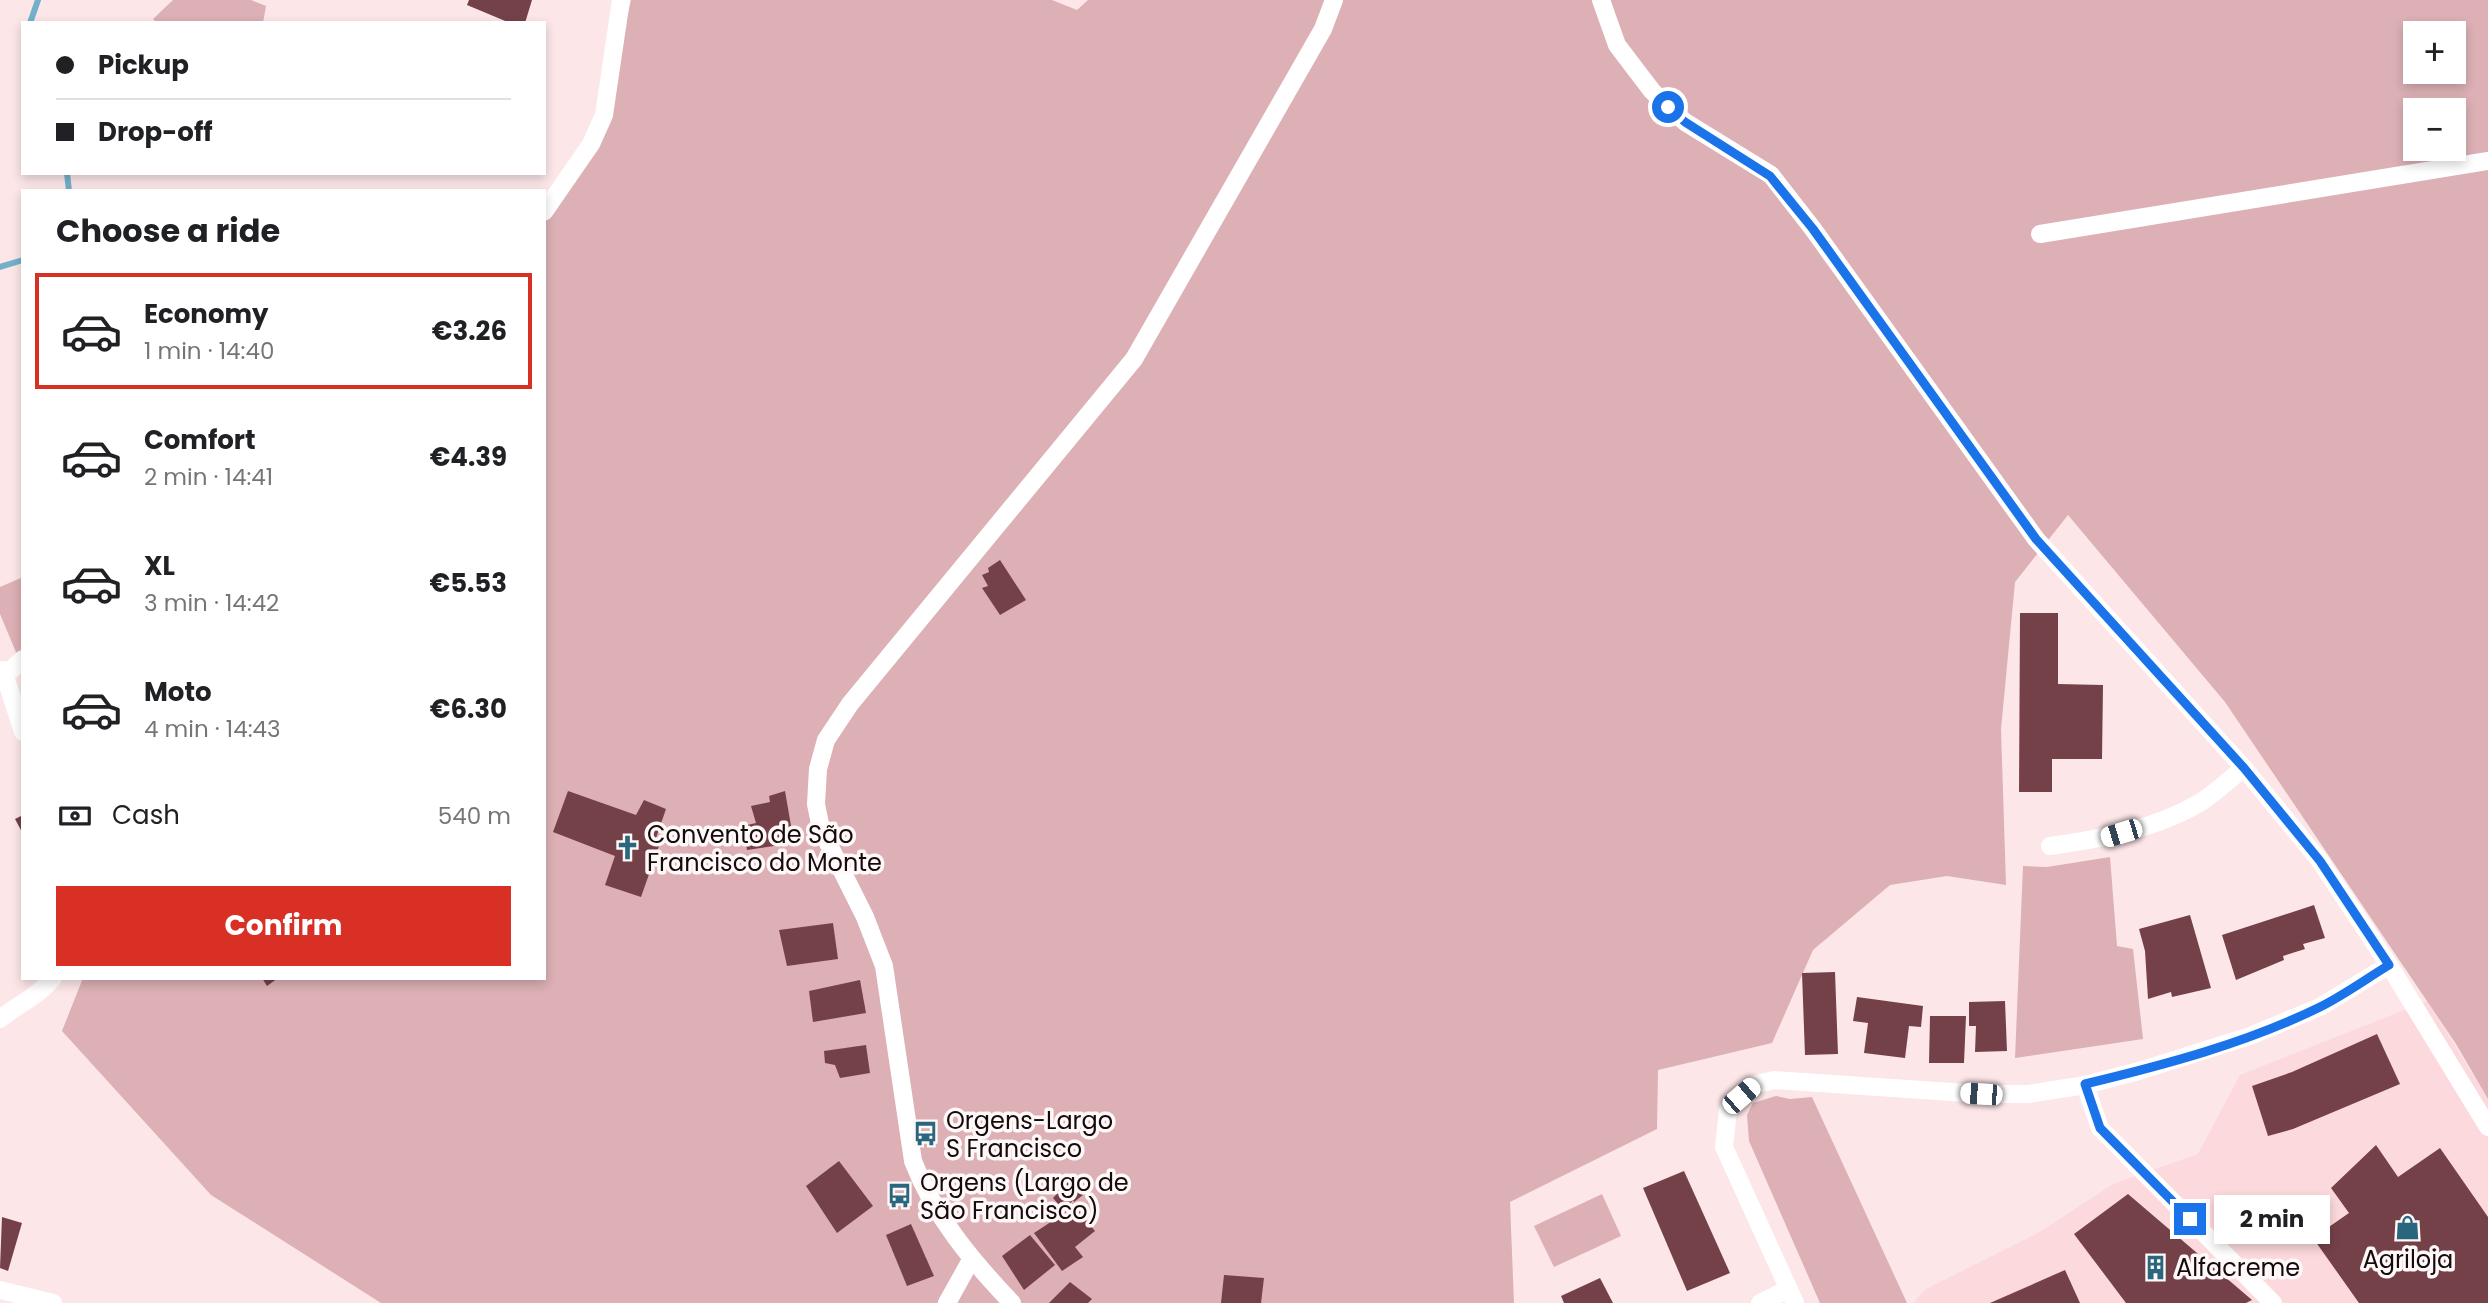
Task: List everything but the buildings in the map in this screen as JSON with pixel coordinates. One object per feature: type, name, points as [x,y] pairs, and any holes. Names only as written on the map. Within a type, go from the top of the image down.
[{"type":"street","points":[[546,209],[591,144],[604,115],[621,0]]},
{"type":"street","points":[[1012,1303],[971,1260],[921,1183],[913,1161],[884,966],[865,917],[821,829],[816,804],[818,769],[826,740],[849,704],[1134,359],[1316,41],[1334,0]]},
{"type":"street","points":[[1601,0],[1616,45],[1652,91],[1685,122],[1770,176],[1813,229],[2036,539],[2244,768],[2320,861],[2389,965],[2488,1126]]},
{"type":"street","points":[[2040,234],[2488,161]]},
{"type":"street","points":[[21,661],[11,670],[2,671],[21,726]]},
{"type":"street","points":[[2050,846],[2102,839],[2160,821],[2201,802],[2244,768]]},
{"type":"street","points":[[1760,1303],[1792,1296],[1724,1147],[1728,1110],[1754,1085],[1774,1080],[1981,1094],[2028,1094],[2085,1084],[2139,1071],[2250,1036],[2320,1007],[2389,965]]},
{"type":"street","points":[[0,1019],[19,1003],[41,993],[51,980]]},
{"type":"street","points":[[2085,1084],[2100,1128],[2273,1303]]},
{"type":"street","points":[[947,1303],[971,1260]]},
{"type":"street","points":[[0,1290],[53,1303]]},
{"type":"shaded area","points":[[173,0],[251,0],[266,6],[263,21],[153,19]]},
{"type":"shaded area","points":[[631,0],[1052,0],[1077,10],[1088,0],[2488,0],[2488,1099],[2456,1044],[2225,702],[2068,515],[2015,582],[2001,729],[2006,885],[1947,876],[1890,885],[1813,950],[1772,1043],[1658,1070],[1657,1129],[1510,1202],[1514,1303],[381,1303],[211,1195],[62,1031],[82,980],[546,980],[546,207],[604,115]]},
{"type":"shaded area","points":[[21,578],[21,664],[0,614],[0,587]]},
{"type":"shaded area","points":[[2110,857],[2117,946],[2133,949],[2143,1039],[2015,1058],[2023,866],[2047,867]]},
{"type":"shaded area","points":[[2427,1001],[2488,1099],[2488,1303],[1913,1303],[1926,1289],[2040,1232],[2113,1184],[2198,1154],[2240,1075]]},
{"type":"shaded area","points":[[1776,1096],[1790,1099],[1812,1097],[1907,1303],[1820,1303],[1749,1141],[1747,1115],[1753,1103]]},
{"type":"shaded area","points":[[1602,1194],[1621,1236],[1554,1267],[1534,1226]]},
{"type":"waterway","points":[[31,21],[38,0]]},
{"type":"waterway","points":[[67,175],[69,189]]},
{"type":"waterway","points":[[0,267],[21,261]]},
{"type":"place","name":"Convento de São Francisco do Monte","points":[[627,848]]},
{"type":"place","name":"Orgens-Largo S Francisco","points":[[926,1134]]},
{"type":"place","name":"Orgens (Largo de São Francisco)","points":[[900,1196]]},
{"type":"place","name":"Agriloja","points":[[2408,1228]]},
{"type":"place","name":"Alfacreme","points":[[2156,1267]]},
{"type":"route","points":[[1668,107],[1685,122],[1738,153],[1770,176],[1813,229],[2036,539],[2244,768],[2320,861],[2389,965],[2320,1007],[2250,1036],[2139,1071],[2085,1084],[2100,1128],[2190,1219]]}]
